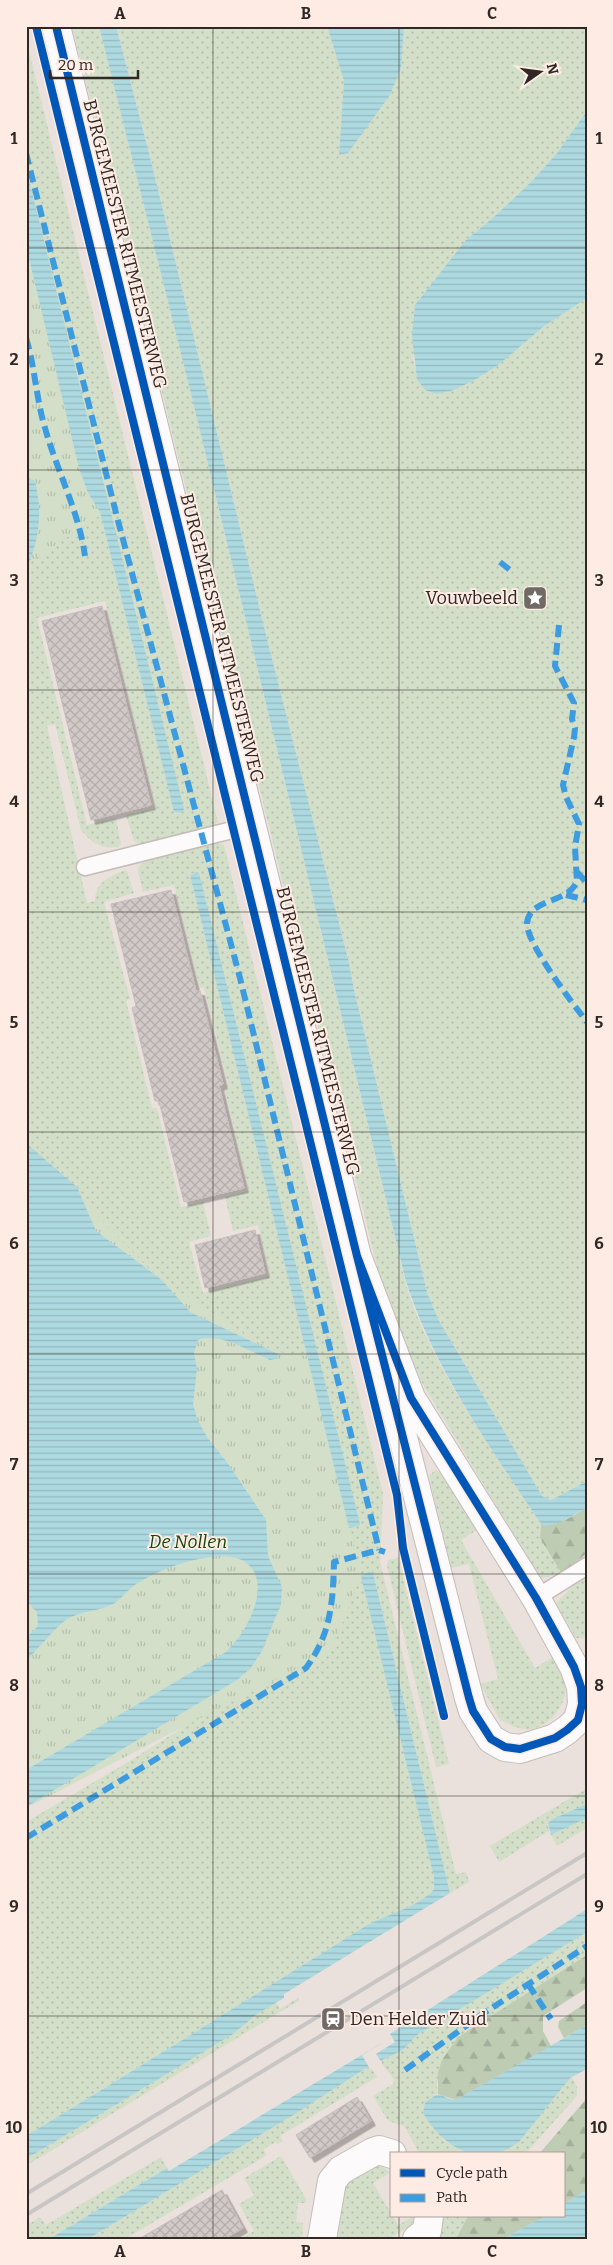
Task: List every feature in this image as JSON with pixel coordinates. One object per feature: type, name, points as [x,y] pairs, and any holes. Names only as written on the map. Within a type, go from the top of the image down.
[{"type":"street","name":"BURGEMEESTER RITMEESTERWEG","points":[[56,26],[357,1256],[469,1698],[473,1711],[491,1739],[505,1747],[520,1749],[555,1738],[578,1720],[582,1704],[581,1687],[574,1667],[536,1598],[411,1398],[357,1256]]},
{"type":"street","points":[[322,2239],[329,2194],[336,2175],[373,2152],[384,2151],[390,2153]]},
{"type":"street","points":[[417,2239],[427,2231],[429,2218]]},
{"type":"lane","points":[[85,867],[252,825]]},
{"type":"lane","points":[[536,1598],[587,1566]]},
{"type":"green space","points":[[72,26],[99,26],[192,398],[402,1267],[414,1308],[426,1336],[455,1391],[541,1524],[540,1538],[562,1574],[541,1578],[533,1566],[419,1378],[402,1345],[381,1282]]},
{"type":"green space","points":[[116,26],[327,26],[344,81],[339,155],[390,95],[401,68],[404,26],[587,26],[587,111],[557,153],[532,181],[466,240],[413,357],[418,380],[425,390],[435,394],[451,391],[471,382],[543,327],[587,298],[587,1481],[551,1500],[542,1496],[438,1319],[427,1292],[349,963]]},
{"type":"green space","points":[[26,39],[218,822],[202,831],[181,837],[140,844],[134,841],[126,815],[156,808],[105,601],[37,618],[87,825],[116,818],[121,844],[118,847],[101,846],[93,842],[81,830],[55,724],[47,726],[87,903],[95,901],[97,889],[104,881],[125,870],[127,871],[134,893],[104,902],[130,999],[126,1001],[152,1108],[157,1108],[181,1207],[203,1202],[211,1236],[189,1242],[203,1293],[270,1276],[258,1225],[233,1231],[225,1197],[249,1191],[225,1090],[229,1088],[204,987],[200,988],[174,885],[143,892],[138,871],[139,866],[146,861],[217,843],[224,845],[383,1494],[380,1562],[456,1874],[466,1872],[469,1882],[450,1893],[373,1573],[369,1572],[434,1877],[434,1889],[427,1896],[409,1907],[358,1931],[26,2136],[26,1822],[128,1762],[262,1678],[278,1354],[190,1312],[162,1280],[96,1231],[26,1143],[26,570],[30,562],[26,246],[100,512],[174,812],[26,169]],"holes":[[[193,873],[349,1528],[190,875]]]},
{"type":"green space","points":[[26,169],[111,508],[30,562],[26,567]]},
{"type":"green space","name":"De Nollen","points":[[26,1143],[157,1277],[272,1351],[312,1357],[361,1576],[331,1651],[26,1808]]},
{"type":"green space","points":[[435,1470],[443,1473],[477,1530],[461,1540],[535,1668],[552,1658],[564,1679],[566,1690],[564,1699],[555,1714],[541,1726],[533,1729],[522,1729],[500,1720],[480,1684],[498,1679],[469,1564],[451,1568],[429,1476]]},
{"type":"green space","points":[[587,1508],[587,1553],[562,1574],[540,1538],[541,1524],[559,1523]]},
{"type":"green space","points":[[398,1558],[449,1764],[436,1767],[387,1566],[388,1560]]},
{"type":"green space","points":[[587,1572],[587,1639],[576,1638],[556,1603]]},
{"type":"green space","points":[[587,1788],[587,1804],[548,1823],[549,1831],[499,1862],[490,1846]]},
{"type":"green space","points":[[587,1818],[587,1828],[557,1846],[551,1835]]},
{"type":"green space","points":[[587,1932],[587,1955],[458,2037],[437,2084],[438,2094],[431,2098],[442,2139],[464,2152],[419,2152],[404,2126],[388,2121],[373,2096],[393,2084],[394,2080],[380,2061],[403,2050],[417,2035]]},
{"type":"green space","points":[[587,1955],[587,1988],[543,2016],[543,2031],[551,2046],[456,2100],[438,2094],[438,2072],[442,2060],[458,2037]]},
{"type":"green space","points":[[298,1998],[300,2000],[26,2166],[26,2159],[233,2034],[257,2014],[276,2003],[280,2009]]},
{"type":"green space","points":[[587,2002],[587,2025],[564,2038],[558,2027],[559,2021]]},
{"type":"green space","points":[[370,2066],[377,2077],[280,2136],[283,2141],[277,2144],[276,2142],[264,2149],[266,2155],[264,2157],[125,2239],[88,2239],[295,2114]]},
{"type":"green space","points":[[571,2076],[577,2086],[577,2096],[527,2152],[499,2152],[519,2142]]},
{"type":"green space","points":[[587,2098],[587,2190],[566,2203],[566,2152],[541,2152]]},
{"type":"green space","points":[[281,2156],[306,2199],[306,2203],[298,2203],[296,2222],[303,2223],[302,2239],[240,2239],[254,2231],[239,2204],[254,2195],[244,2178]]},
{"type":"green space","points":[[161,2157],[167,2168],[49,2239],[26,2239],[26,2226],[40,2217],[46,2225]]},
{"type":"green space","points":[[377,2165],[384,2167],[390,2173],[373,2183],[390,2212],[390,2218],[394,2218],[398,2225],[414,2218],[412,2224],[390,2239],[337,2239],[343,2186],[347,2181]]},
{"type":"green space","points":[[467,2218],[456,2239],[437,2239],[443,2219]]},
{"type":"green space","points":[[467,2218],[541,2218],[503,2239],[456,2239]]},
{"type":"water","points":[[99,26],[116,26],[349,963],[427,1292],[438,1319],[542,1496],[551,1500],[587,1481],[587,1508],[559,1523],[546,1526],[541,1524],[483,1436],[430,1343],[405,1278],[192,398]]},
{"type":"water","points":[[327,26],[404,26],[401,68],[390,95],[348,153],[339,155],[344,81]]},
{"type":"water","points":[[587,111],[587,298],[543,327],[497,366],[471,382],[451,391],[436,394],[425,390],[417,379],[412,336],[415,305],[466,240],[532,181],[557,153]]},
{"type":"water","points":[[26,168],[184,809],[182,813],[174,812],[100,512],[88,493],[79,468],[26,246]]},
{"type":"water","points":[[26,476],[35,482],[39,516],[37,538],[26,570]]},
{"type":"water","points":[[199,873],[359,1526],[349,1528],[190,875]]},
{"type":"water","points":[[26,1143],[77,1187],[96,1231],[162,1280],[190,1312],[278,1354],[279,1358],[270,1360],[245,1348],[215,1338],[198,1340],[194,1353],[197,1369],[193,1404],[197,1419],[207,1437],[229,1465],[266,1520],[268,1556],[282,1587],[281,1604],[262,1651],[250,1669],[237,1680],[26,1807],[26,1770],[226,1652],[240,1636],[250,1618],[256,1601],[258,1584],[253,1570],[243,1560],[225,1556],[199,1559],[175,1566],[158,1572],[136,1584],[113,1604],[64,1621],[26,1661],[26,1638],[38,1626],[37,1612],[26,1600]]},
{"type":"water","points":[[369,1572],[373,1573],[450,1893],[284,1994],[284,1998],[257,2014],[233,2034],[26,2159],[26,2136],[361,1929],[410,1906],[427,1896],[434,1889],[434,1877],[361,1576]]},
{"type":"water","points":[[587,1804],[587,1818],[551,1835],[548,1823]]},
{"type":"water","points":[[587,1909],[587,1932],[417,2035],[403,2050],[368,2067],[295,2114],[88,2239],[49,2239],[167,2168],[169,2171],[385,2041],[390,2034]]},
{"type":"water","points":[[587,2025],[587,2069],[570,2078],[519,2142],[498,2152],[465,2152],[453,2146],[432,2126],[423,2113],[425,2103],[436,2096],[442,2095],[456,2100]]},
{"type":"water","points":[[587,2190],[587,2239],[503,2239],[541,2218],[566,2218],[566,2203]]},
{"type":"pier","points":[[389,2032],[395,2042],[376,2054],[382,2063],[370,2069],[362,2055],[382,2043],[382,2037]]},
{"type":"building","points":[[102,606],[151,805],[91,820],[42,621]]},
{"type":"building","points":[[171,890],[196,991],[200,991],[223,1084],[219,1086],[244,1188],[184,1202],[159,1101],[155,1101],[132,1008],[136,1006],[111,904]]},
{"type":"building","points":[[255,1230],[265,1273],[205,1288],[195,1245]]},
{"type":"building","points":[[357,2097],[371,2121],[310,2158],[296,2135]]},
{"type":"building","points":[[222,2190],[243,2228],[224,2239],[139,2239]]},
{"type":"railway","points":[[26,2194],[587,1853]]},
{"type":"railway","points":[[26,2215],[587,1874]]},
{"type":"marked path","points":[[26,153],[117,517],[240,978],[379,1550]]},
{"type":"marked path","points":[[26,338],[45,428],[78,523],[85,556]]},
{"type":"marked path","points":[[500,562],[510,570]]},
{"type":"marked path","points":[[559,625],[555,666],[574,703],[572,719],[575,729],[574,737],[563,785],[566,797],[579,824],[575,847],[577,882],[569,892],[534,909],[527,924],[534,945],[542,959],[587,1022]]},
{"type":"marked path","points":[[577,872],[587,883]]},
{"type":"marked path","points":[[566,895],[587,900]]},
{"type":"marked path","points":[[26,1838],[306,1668],[321,1643],[326,1630],[333,1591],[334,1562],[379,1550],[385,1552]]},
{"type":"marked path","points":[[405,2070],[481,2015],[587,1946]]},
{"type":"marked path","points":[[528,1984],[551,2019]]},
{"type":"cycle path","points":[[36,26],[397,1495],[403,1548],[444,1716]]},
{"type":"cycle path","points":[[56,26],[357,1256],[469,1698],[473,1711],[491,1739],[505,1747],[520,1749],[555,1738],[578,1720],[582,1704],[581,1687],[574,1667],[536,1598],[411,1398],[357,1256]]},
{"type":"place","name":"Vouwbeeld","points":[[535,598]]},
{"type":"place","name":"Den Helder Zuid","points":[[333,2019]]}]
